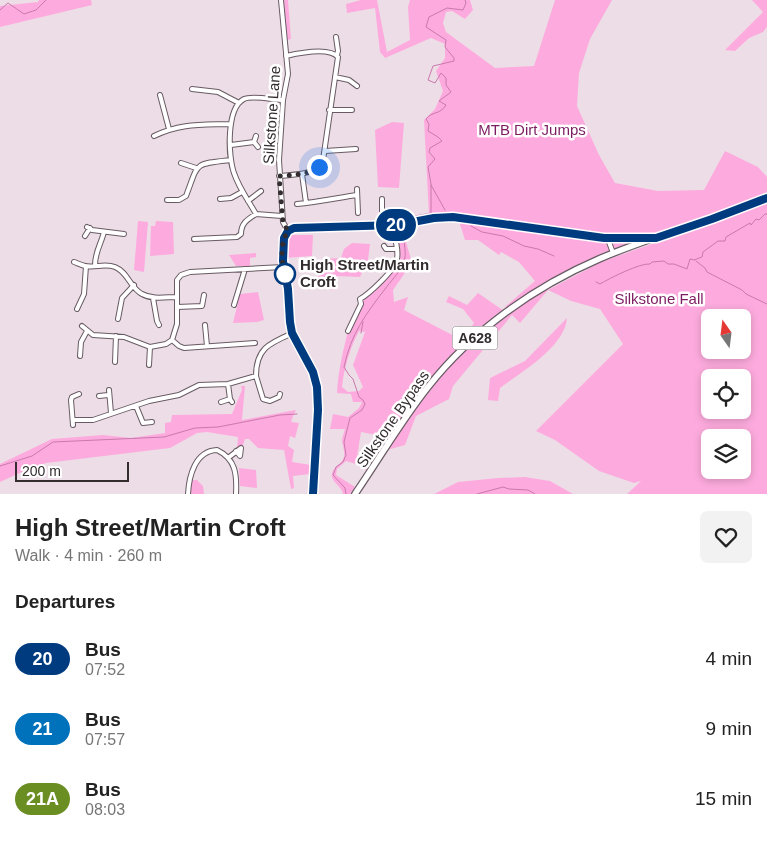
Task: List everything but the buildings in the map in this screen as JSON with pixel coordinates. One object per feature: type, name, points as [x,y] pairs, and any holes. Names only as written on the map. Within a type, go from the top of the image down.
[{"type":"highway","name":"A628","points":[[656,238],[767,198]]},
{"type":"highway","name":"Silkstone Bypass","points":[[355,494],[405,417],[428,387],[466,346],[501,316],[559,279],[614,253],[656,238]]},
{"type":"street","name":"Silkstone Lane","points":[[281,0],[288,78],[283,100],[279,176],[282,216],[288,231]]},
{"type":"street","points":[[279,176],[313,171],[319,167],[323,160],[337,55],[334,39]]},
{"type":"street","points":[[286,56],[314,52],[337,55]]},
{"type":"street","points":[[334,77],[355,83]]},
{"type":"street","points":[[195,91],[218,92],[239,103]]},
{"type":"street","points":[[162,97],[169,129]]},
{"type":"street","points":[[256,214],[242,192],[232,170],[230,124],[232,115],[239,103],[248,98],[283,100]]},
{"type":"street","points":[[329,110],[349,109]]},
{"type":"street","points":[[154,136],[180,126],[230,124]]},
{"type":"street","points":[[254,142],[256,136]]},
{"type":"street","points":[[231,145],[254,142]]},
{"type":"street","points":[[254,142],[258,146]]},
{"type":"street","points":[[324,151],[353,148]]},
{"type":"street","points":[[171,193],[169,200],[179,200],[186,196],[196,168],[205,163],[231,160]]},
{"type":"street","points":[[181,163],[196,168]]},
{"type":"street","points":[[302,174],[306,204]]},
{"type":"street","points":[[357,189],[358,212]]},
{"type":"street","points":[[248,201],[261,191]]},
{"type":"street","points":[[223,197],[233,197],[242,192]]},
{"type":"street","points":[[297,204],[357,195]]},
{"type":"street","points":[[382,199],[382,225]]},
{"type":"street","points":[[194,239],[237,237],[241,234],[242,226],[256,214],[282,216]]},
{"type":"street","points":[[313,494],[318,410],[317,387],[313,372],[292,333],[288,289],[283,267],[284,238],[288,231],[294,228],[404,224],[434,218],[453,217],[604,238],[656,238]]},
{"type":"street","points":[[348,331],[361,304],[358,298],[366,296],[396,262],[397,250],[392,225]]},
{"type":"street","points":[[85,236],[89,227],[104,232],[124,234]]},
{"type":"street","points":[[118,228],[118,234]]},
{"type":"street","points":[[95,265],[96,252],[104,232]]},
{"type":"street","points":[[604,238],[609,242],[614,253]]},
{"type":"street","points":[[385,249],[397,250]]},
{"type":"street","points":[[74,262],[86,266],[113,266],[125,273],[142,294],[153,298],[177,297]]},
{"type":"street","points":[[84,309],[78,307],[85,287],[86,266]]},
{"type":"street","points":[[82,326],[93,335],[124,337],[150,347],[166,344],[172,340],[177,324],[178,280],[185,273],[283,267]]},
{"type":"street","points":[[234,305],[234,299],[245,269]]},
{"type":"street","points":[[112,316],[118,317],[122,298],[134,285]]},
{"type":"street","points":[[177,307],[202,306],[204,294]]},
{"type":"street","points":[[151,323],[158,323],[153,298]]},
{"type":"street","points":[[207,346],[205,327],[212,328]]},
{"type":"street","points":[[80,356],[83,337],[87,331]]},
{"type":"street","points":[[261,404],[263,400],[256,376],[257,362],[263,349],[271,342],[292,333]]},
{"type":"street","points":[[114,362],[117,354],[116,336]]},
{"type":"street","points":[[172,340],[184,348],[254,342]]},
{"type":"street","points":[[248,343],[248,350]]},
{"type":"street","points":[[149,365],[152,357],[150,347]]},
{"type":"street","points":[[73,420],[93,420],[148,401],[179,395],[199,385],[228,384],[256,376]]},
{"type":"street","points":[[221,402],[231,400],[228,384]]},
{"type":"street","points":[[68,393],[72,397]]},
{"type":"street","points":[[99,396],[108,393],[111,413]]},
{"type":"street","points":[[72,397],[78,394]]},
{"type":"street","points":[[72,397],[73,425]]},
{"type":"street","points":[[263,400],[270,401],[281,397]]},
{"type":"street","points":[[136,406],[142,422]]},
{"type":"street","points":[[138,426],[142,422],[152,422]]},
{"type":"street","points":[[188,494],[194,467],[204,453],[216,450],[228,458],[234,466],[237,474],[236,494]]},
{"type":"street","points":[[228,458],[236,451]]},
{"type":"green space","points":[[39,0],[91,0],[92,5],[0,27],[0,6],[38,2]]},
{"type":"green space","points":[[284,0],[288,0],[291,39],[287,40]]},
{"type":"green space","name":"MTB Dirt Jumps","points":[[361,0],[377,0],[387,52],[410,40],[408,7],[410,0],[470,0],[473,10],[465,19],[452,11],[446,12],[443,23],[446,32],[495,68],[534,66],[555,0],[612,0],[590,39],[579,73],[577,106],[599,155],[615,183],[658,191],[704,190],[725,151],[758,167],[767,177],[767,194],[605,252],[542,285],[548,290],[520,323],[512,315],[453,386],[449,399],[416,416],[405,445],[387,450],[429,388],[503,312],[480,329],[458,348],[413,400],[367,471],[356,464],[346,461],[337,469],[336,475],[355,487],[350,494],[343,494],[332,477],[334,469],[344,457],[342,441],[345,429],[330,429],[333,414],[348,417],[359,408],[362,402],[353,402],[351,394],[337,393],[340,369],[349,327],[358,311],[360,299],[378,284],[397,259],[391,225],[404,224],[403,231],[412,263],[393,290],[394,302],[408,297],[404,310],[462,340],[474,323],[463,309],[446,302],[449,296],[467,305],[478,293],[504,311],[506,306],[535,281],[519,262],[501,252],[499,255],[478,240],[465,240],[458,218],[455,215],[429,215],[424,120],[435,109],[443,91],[436,71],[445,58],[445,44],[431,38],[385,58],[380,52],[375,8],[347,13],[346,4]],"holes":[[[359,331],[365,332],[353,365],[363,387],[359,391],[348,392],[342,387],[343,380],[348,358]],[[361,432],[382,436],[369,465],[357,457]]]},
{"type":"green space","points":[[752,0],[767,0],[767,27],[763,32],[749,38],[735,51],[725,50],[763,12]]},
{"type":"green space","points":[[392,122],[404,123],[399,188],[378,187],[375,130]]},
{"type":"green space","name":"Silkstone Fall","points":[[767,203],[767,494],[627,494],[641,481],[634,483],[599,471],[555,440],[536,431],[623,344],[600,309],[571,301],[548,290],[601,262]]},
{"type":"green space","points":[[138,221],[148,222],[144,272],[134,270]]},
{"type":"green space","points":[[156,221],[173,222],[174,254],[150,256],[151,226],[155,226]]},
{"type":"green space","points":[[291,235],[313,235],[312,256],[284,258],[287,241]]},
{"type":"green space","points":[[352,243],[370,244],[368,260],[360,277],[337,276],[336,290],[318,288],[319,261],[322,261],[322,259],[341,258],[344,249]]},
{"type":"green space","points":[[256,253],[256,257],[250,258],[250,266],[236,266],[229,255]]},
{"type":"green space","points":[[258,292],[264,320],[233,323],[240,294]]},
{"type":"green space","points":[[567,318],[559,339],[550,349],[541,358],[500,388],[498,401],[488,400],[490,378],[525,361]]},
{"type":"green space","points":[[241,386],[245,386],[242,420],[296,410],[291,422],[299,423],[295,438],[290,436],[288,446],[294,450],[292,462],[311,465],[310,474],[293,476],[294,488],[291,489],[284,450],[258,448],[249,439],[245,439],[243,445],[237,449],[238,437],[207,432],[197,433],[170,448],[46,463],[0,482],[0,464],[52,439],[103,435],[131,438],[165,433],[165,423],[171,422],[172,415],[232,414],[242,390]]},
{"type":"green space","points":[[239,468],[256,470],[257,488],[240,486]]},
{"type":"green space","points":[[525,477],[550,481],[573,494],[434,494],[458,482]]},
{"type":"green space","points":[[197,480],[203,486],[204,494],[189,494],[191,481]]},
{"type":"waterway","points":[[0,10],[8,3],[24,14],[36,10],[46,0]]},
{"type":"waterway","points":[[346,494],[345,488],[333,475],[336,467],[343,462],[346,455],[344,442],[350,418],[362,410],[365,404],[359,397],[353,379],[344,367],[360,325],[405,260],[400,219],[431,213],[431,184],[428,167],[435,159],[429,152],[430,148],[442,141],[428,131],[429,124],[426,119],[444,108],[446,105],[439,101],[451,92],[446,85],[446,78],[441,73],[435,83],[428,80],[433,66],[454,61],[454,58],[445,47],[446,40],[426,27],[429,17],[447,8],[463,10],[466,3],[465,0]]},
{"type":"waterway","points":[[431,185],[445,210]]},
{"type":"waterway","points":[[596,282],[600,284],[625,271],[652,262],[664,261],[668,264],[674,264],[687,269],[690,259],[694,260],[702,257],[703,252],[718,241],[725,241],[726,237],[750,223],[751,225],[756,219],[759,220],[767,214]]},
{"type":"waterway","points":[[471,226],[482,232],[503,236],[524,246],[538,249],[554,256]]},
{"type":"waterway","points":[[696,261],[707,272],[767,304]]},
{"type":"waterway","points":[[361,333],[363,322]]},
{"type":"waterway","points":[[0,466],[32,456],[53,442],[164,437],[195,428],[218,427],[280,415],[297,414]]},
{"type":"waterway","points":[[477,494],[503,487],[528,490],[535,494]]},
{"type":"bus line","name":"20","points":[[313,494],[318,410],[317,387],[308,360],[292,333],[288,289],[282,259],[284,238],[288,231],[294,228],[328,226],[397,225],[434,218],[453,217],[604,238],[656,238],[767,198]]},
{"type":"place","name":"High Street/Martin Croft","points":[[285,274]]},
{"type":"route","points":[[285,274],[285,277],[283,247],[284,238],[288,231],[283,222],[279,176],[302,174],[319,167]]}]
